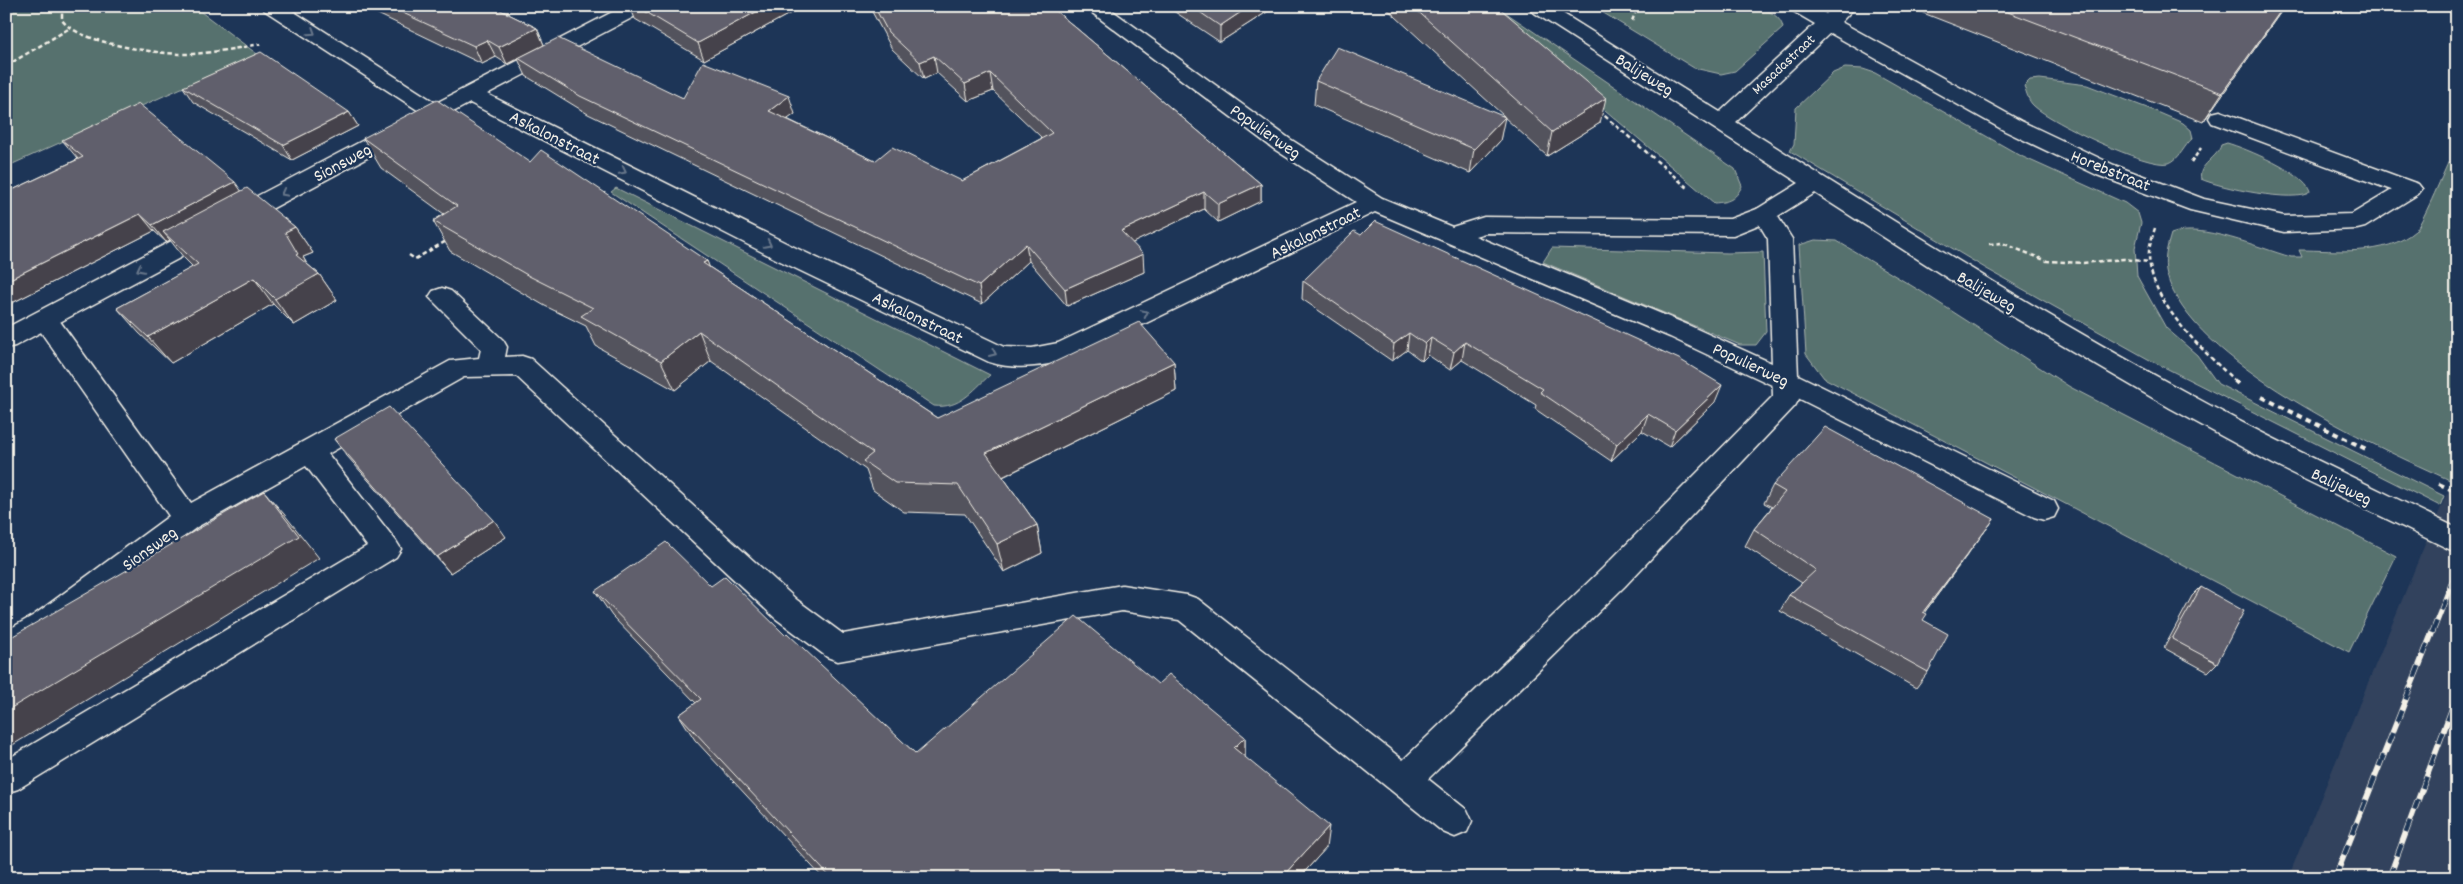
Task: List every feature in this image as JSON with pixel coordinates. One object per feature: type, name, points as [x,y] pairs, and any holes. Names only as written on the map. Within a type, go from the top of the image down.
[{"type":"street","points":[[271,6],[435,112]]},
{"type":"street","name":"Sionsweg","points":[[6,339],[640,6]]},
{"type":"street","name":"Populierweg","points":[[1093,6],[1282,144],[1374,204],[1679,331],[1785,380],[2044,509]]},
{"type":"street","name":"Balijeweg","points":[[1537,6],[1964,277],[2179,401],[2291,460],[2457,541]]},
{"type":"street","points":[[1798,6],[1828,23]]},
{"type":"street","name":"Masadastraat","points":[[1722,123],[1846,6]]},
{"type":"street","name":"Horebstraat","points":[[1828,23],[1935,86],[2087,162],[2170,194],[2248,220],[2316,228],[2346,225],[2369,218],[2403,198],[2410,189],[2220,118]]},
{"type":"street","name":"Askalonstraat","points":[[470,94],[794,257],[998,356],[1014,359],[1031,358],[1065,351],[1374,204]]},
{"type":"street","points":[[1451,235],[1484,225],[1733,227],[1765,214],[1815,183]]},
{"type":"street","points":[[1404,781],[1614,577],[1786,399],[1780,239],[1765,214]]},
{"type":"street","points":[[442,297],[494,347],[490,367]]},
{"type":"street","name":"Sionsweg","points":[[6,647],[45,624],[188,519],[45,319]]},
{"type":"street","points":[[188,519],[459,368],[522,366],[786,609],[838,648],[1122,598],[1188,608],[1455,821]]},
{"type":"street","points":[[6,778],[386,549],[310,451]]},
{"type":"path","points":[[62,6],[62,19],[70,28],[81,34],[119,44],[174,54],[220,51],[316,35]]},
{"type":"path","points":[[1630,24],[1636,11],[1633,6]]},
{"type":"path","points":[[6,66],[70,28]]},
{"type":"path","points":[[1598,110],[1733,227]]},
{"type":"path","points":[[2220,118],[2170,194],[2150,239],[2150,262],[2161,296],[2175,318],[2240,386]]},
{"type":"path","points":[[409,255],[415,259],[449,240]]},
{"type":"path","points":[[1992,248],[1984,244],[2002,243],[2047,261],[2083,263],[2124,259],[2150,262]]},
{"type":"path","points":[[2225,378],[2249,390]]},
{"type":"path","points":[[2258,395],[2373,452]]},
{"type":"path","points":[[2433,481],[2457,492]]},
{"type":"shaded area","points":[[2457,471],[2457,878],[2288,878],[2420,556]]},
{"type":"green space","points":[[6,6],[193,6],[257,54],[6,167]]},
{"type":"green space","points":[[1483,6],[1496,6],[1735,169],[1742,186],[1737,194],[1728,201],[1714,203]]},
{"type":"green space","points":[[1592,6],[1760,6],[1777,17],[1783,28],[1735,71],[1721,74],[1694,68]]},
{"type":"green space","points":[[1845,68],[1863,69],[1875,73],[2023,157],[2125,203],[2138,213],[2141,223],[2135,248],[2137,276],[2166,328],[2197,355],[2218,384],[2444,496],[2440,506],[2148,359],[1985,268],[1790,151],[1794,144],[1796,108],[1833,73]]},
{"type":"green space","points":[[2040,79],[2087,85],[2155,111],[2183,123],[2191,130],[2193,138],[2176,158],[2169,163],[2158,163],[2122,152],[2079,133],[2034,106],[2024,86],[2030,80]]},
{"type":"green space","points":[[2227,143],[2247,150],[2286,169],[2306,185],[2310,192],[2289,196],[2257,193],[2201,179],[2202,170],[2221,145]]},
{"type":"green space","points":[[2448,163],[2455,165],[2457,163],[2457,471],[2452,481],[2378,447],[2334,424],[2289,398],[2247,369],[2210,339],[2182,307],[2167,275],[2165,265],[2171,234],[2183,231],[2214,234],[2291,257],[2302,257],[2299,250],[2344,251],[2389,245],[2403,239],[2418,227]]},
{"type":"green space","points":[[616,188],[990,375],[971,393],[958,402],[951,405],[934,406],[611,192]]},
{"type":"green space","points":[[1815,240],[1837,241],[1922,292],[2070,387],[2396,556],[2349,652],[1824,378],[1806,354],[1799,245]]},
{"type":"green space","points":[[1552,248],[1728,253],[1763,252],[1766,332],[1756,345],[1740,345],[1543,262]]},
{"type":"building","points":[[388,6],[492,6],[537,28],[499,47],[487,40],[474,46]]},
{"type":"building","points":[[636,6],[767,6],[698,43]]},
{"type":"building","points":[[874,6],[1050,6],[1261,184],[1218,204],[1204,192],[1121,231],[1143,254],[1065,289],[1026,244],[979,286],[580,96],[518,58],[558,38],[683,98],[703,62],[789,96],[769,111],[875,161],[892,147],[962,181],[1052,133],[990,73],[965,84],[934,56],[920,62],[888,32]]},
{"type":"building","points":[[1191,6],[1250,6],[1220,26]]},
{"type":"building","points":[[1412,6],[1497,6],[1606,98],[1552,132]]},
{"type":"building","points":[[1992,6],[2284,6],[2222,93]]},
{"type":"building","points":[[1337,47],[1505,117],[1474,149],[1316,81]]},
{"type":"building","points":[[261,52],[349,112],[283,145],[183,87]]},
{"type":"building","points":[[437,100],[530,162],[541,150],[707,261],[703,263],[937,418],[1139,322],[1174,362],[986,453],[1037,525],[997,544],[958,485],[895,483],[863,461],[873,453],[699,331],[661,361],[581,316],[593,308],[529,276],[433,221],[457,206],[363,138]]},
{"type":"building","points":[[139,104],[235,182],[152,225],[140,214],[6,281],[6,193],[83,157],[62,140]]},
{"type":"building","points":[[247,188],[295,227],[285,232],[298,254],[296,255],[319,274],[275,299],[254,278],[148,337],[117,308],[198,264],[163,232]]},
{"type":"building","points":[[1375,221],[1679,359],[1722,385],[1675,430],[1648,414],[1617,444],[1540,392],[1543,389],[1465,342],[1454,352],[1431,338],[1425,344],[1409,333],[1394,344],[1303,281],[1354,231],[1361,235]]},
{"type":"building","points":[[389,407],[494,520],[437,557],[334,439]]},
{"type":"building","points":[[1825,427],[1994,519],[1923,612],[1927,614],[1923,620],[1948,634],[1928,672],[1789,595],[1816,570],[1754,529],[1785,492],[1773,485]]},
{"type":"building","points":[[264,491],[299,536],[6,711],[6,640]]},
{"type":"building","points":[[666,542],[711,586],[725,576],[785,635],[787,633],[916,754],[1076,616],[1158,684],[1169,674],[1245,737],[1234,748],[1329,826],[1281,878],[831,878],[679,715],[701,699],[595,591]]},
{"type":"building","points":[[2201,587],[2244,611],[2217,663],[2172,639]]},
{"type":"railway","points":[[2335,878],[2457,570]]},
{"type":"railway","points":[[2389,878],[2457,695]]}]
